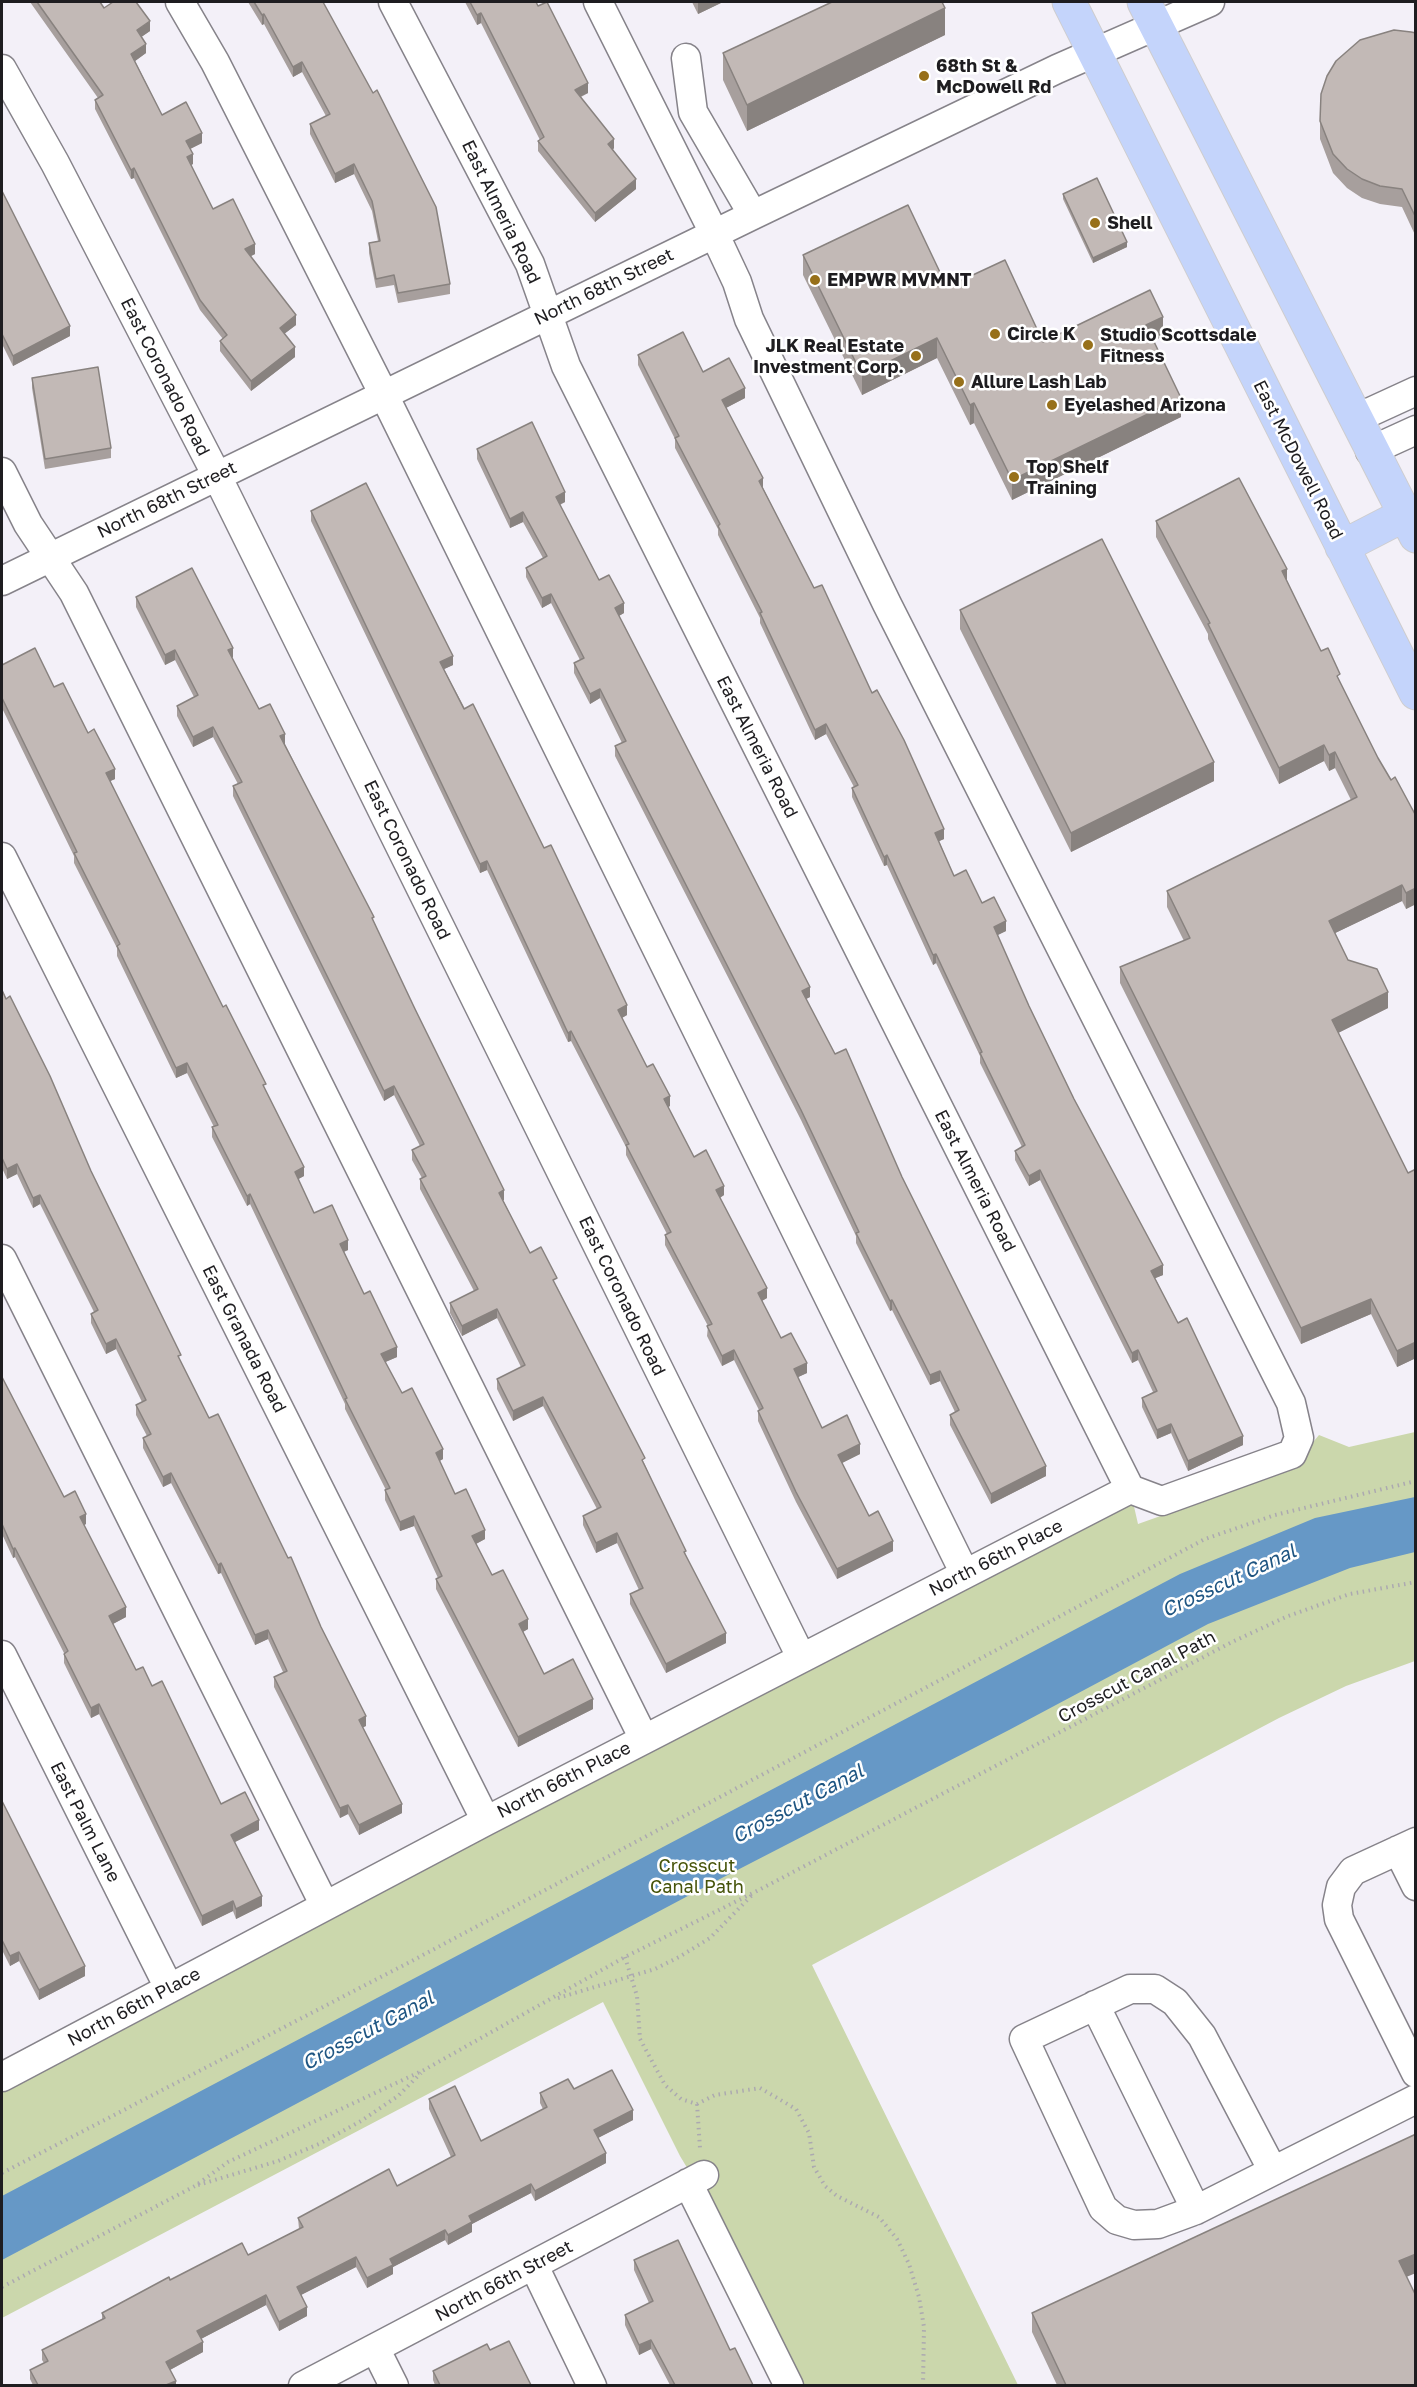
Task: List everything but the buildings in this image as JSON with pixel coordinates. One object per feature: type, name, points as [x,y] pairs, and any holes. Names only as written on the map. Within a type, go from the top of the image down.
[{"type":"main road","name":"East McDowell Road","points":[[1070,2],[1416,693]]},
{"type":"main road","points":[[1150,13],[1410,526],[1342,547]]},
{"type":"street","points":[[180,2],[215,63],[383,393],[964,1574]]},
{"type":"street","name":"East Almeria Road","points":[[393,2],[530,264],[566,366],[1130,1489]]},
{"type":"street","points":[[598,2],[714,233],[737,282],[749,319],[887,604],[1291,1403],[1299,1438],[1292,1454],[1162,1501],[1130,1489]]},
{"type":"street","name":"North 68th Street","points":[[2,581],[383,393],[1095,52],[1150,13],[1210,2]]},
{"type":"street","points":[[687,58],[693,112],[753,215]]},
{"type":"street","name":"East Coronado Road","points":[[2,69],[55,164],[217,476],[801,1657]]},
{"type":"street","points":[[1355,418],[1416,391]]},
{"type":"street","points":[[1370,451],[1416,430]]},
{"type":"street","points":[[2,472],[28,524],[74,593],[644,1739]]},
{"type":"street","name":"East Granada Road","points":[[2,857],[486,1821]]},
{"type":"street","points":[[2,1259],[325,1906]]},
{"type":"street","name":"North 66th Place","points":[[2,2077],[486,1821],[1130,1489]]},
{"type":"street","name":"East Palm Lane","points":[[2,1655],[169,1988]]},
{"type":"street","points":[[1416,1886],[1407,1846],[1353,1871],[1341,1887],[1337,1905],[1339,1919],[1416,2073]]},
{"type":"street","points":[[1273,2171],[1202,2036],[1175,2002],[1155,1989],[1130,1989],[1024,2039],[1103,2208],[1117,2220],[1134,2225],[1158,2224],[1196,2210],[1273,2171],[1416,2098]]},
{"type":"street","points":[[1095,2005],[1196,2210]]},
{"type":"street","points":[[696,2179],[789,2385]]},
{"type":"street","name":"North 66th Street","points":[[303,2385],[534,2266],[696,2179]]},
{"type":"street","points":[[534,2266],[592,2385]]},
{"type":"street","points":[[375,2348],[394,2385]]},
{"type":"path","points":[[2,2173],[408,1963],[1205,1539],[1275,1515],[1416,1481]]},
{"type":"path","name":"Crosscut Canal Path","points":[[2,2287],[195,2186],[228,2162],[424,2070],[625,1957],[755,1893],[1232,1642],[1288,1616],[1350,1594],[1416,1582]]},
{"type":"path","name":"Crosscut Canal Path","points":[[551,2000],[655,1969],[710,1938],[755,1893]]},
{"type":"path","points":[[625,1957],[637,1996],[640,2038],[647,2055],[665,2085],[681,2100],[697,2104],[715,2095],[760,2088],[796,2109],[810,2133],[813,2167],[825,2186],[837,2196],[879,2217],[897,2239],[909,2264],[919,2297],[924,2327],[923,2385]]},
{"type":"path","name":"Crosscut Canal Path","points":[[195,2186],[279,2161],[319,2144],[361,2121],[398,2096],[424,2070]]},
{"type":"path","points":[[696,2179],[697,2104]]},
{"type":"green space","name":"Crosscut Canal Path","points":[[1415,1432],[1415,1661],[1346,1686],[1279,1718],[812,1965],[1018,2385],[799,2385],[718,2219],[680,2156],[603,2002],[2,2318],[2,2077],[1130,1489],[1138,1524],[1290,1470],[1319,1435],[1349,1447]]},
{"type":"water","name":"Crosscut Canal","points":[[1415,1497],[1415,1552],[1350,1568],[1208,1624],[1009,1730],[718,1880],[2,2260],[2,2196],[1180,1574],[1315,1518]]},
{"type":"place","name":"68th St & McDowell Rd","points":[[924,76]]},
{"type":"place","name":"Shell","points":[[1095,223]]},
{"type":"place","name":"EMPWR MVMNT","points":[[815,280]]},
{"type":"place","name":"Circle K","points":[[995,334]]},
{"type":"place","name":"Studio Scottsdale Fitness","points":[[1088,345]]},
{"type":"place","name":"JLK Real Estate Investment Corp.","points":[[916,356]]},
{"type":"place","name":"Allure Lash Lab","points":[[959,382]]},
{"type":"place","name":"Eyelashed Arizona","points":[[1052,405]]},
{"type":"place","name":"Top Shelf Training","points":[[1014,477]]}]
